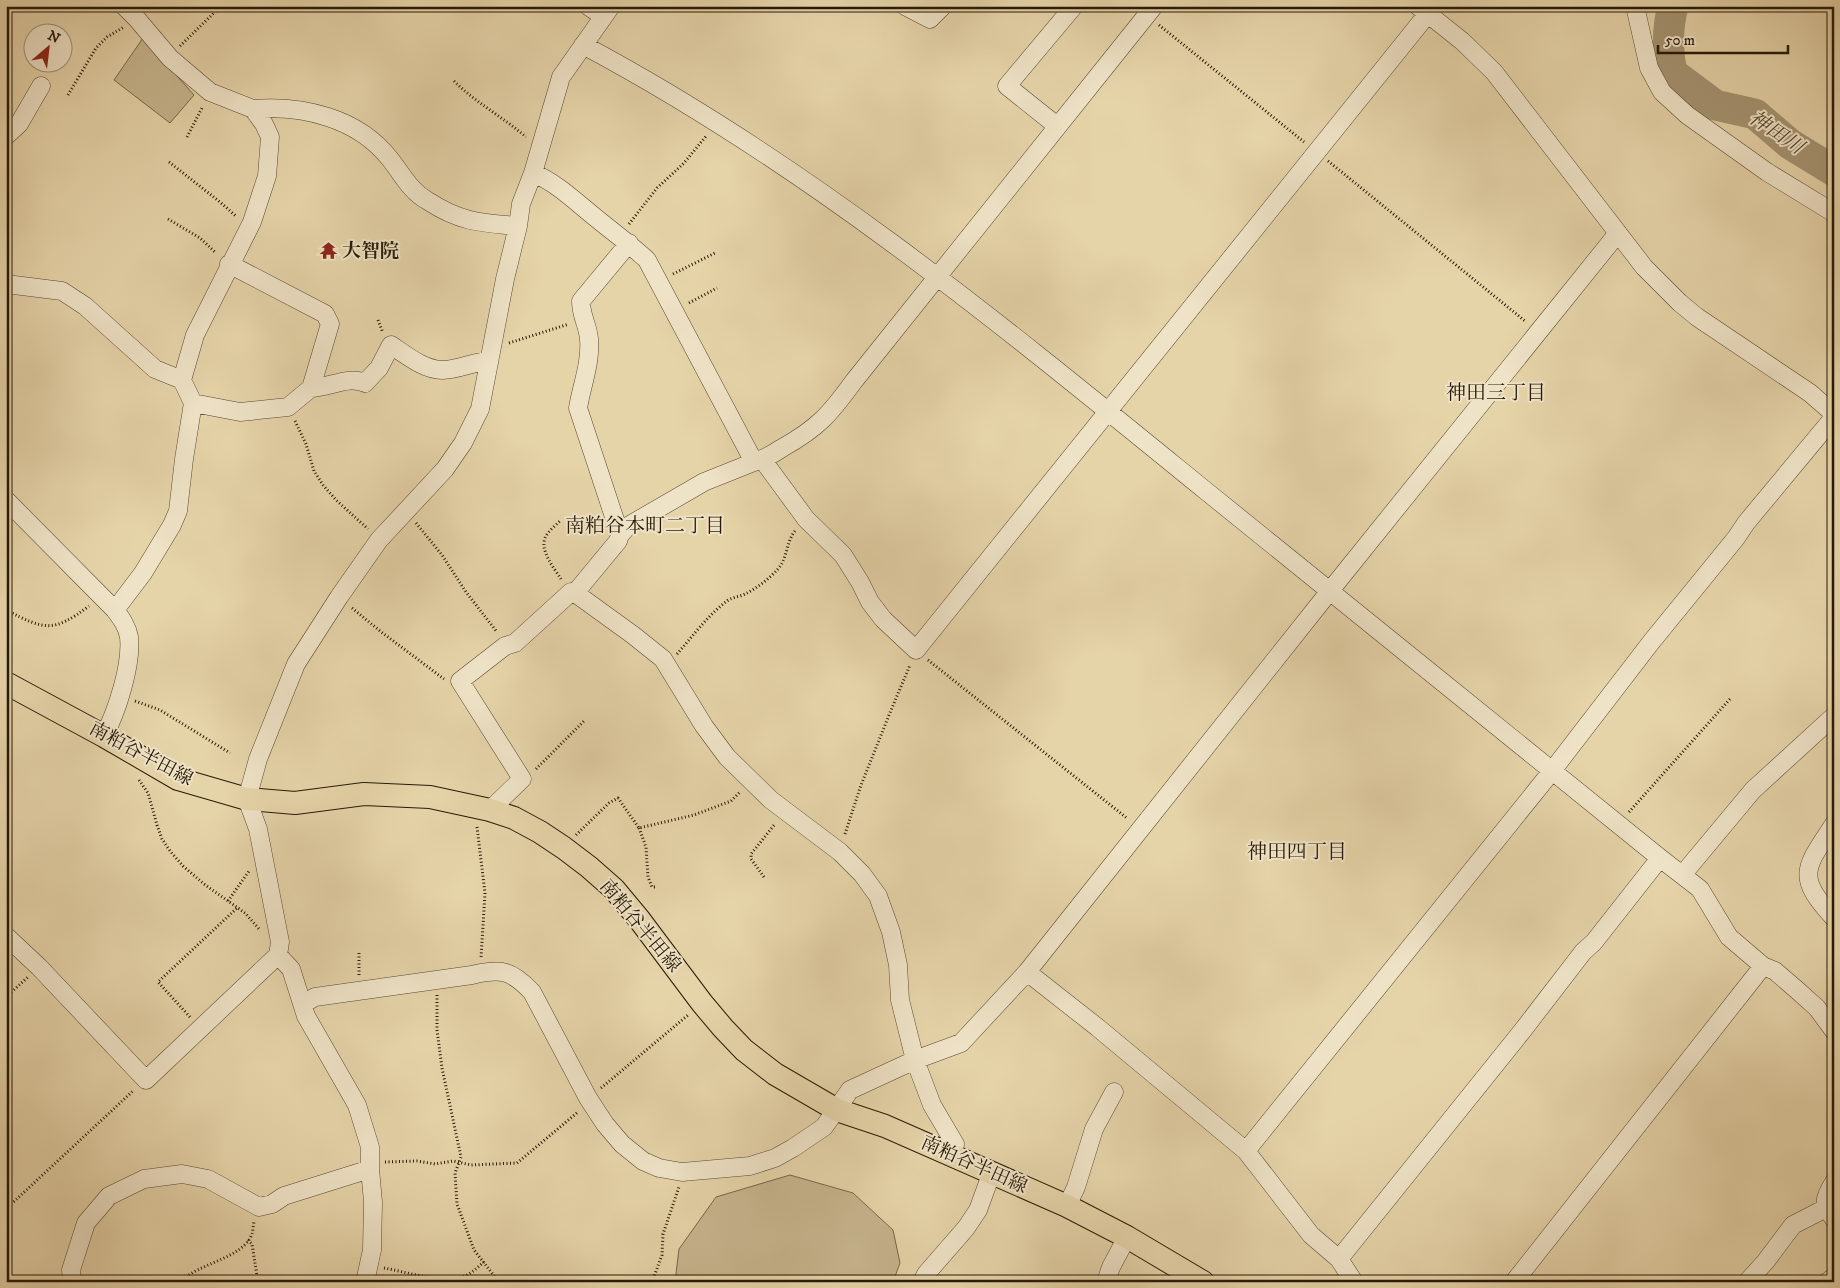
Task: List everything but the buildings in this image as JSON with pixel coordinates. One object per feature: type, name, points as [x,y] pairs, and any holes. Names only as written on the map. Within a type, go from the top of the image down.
[{"type":"main road","name":"南粕谷半田線","points":[[6,683],[178,779],[246,799],[295,803],[364,794],[430,797],[514,818],[564,848],[614,889],[640,919],[702,1003],[744,1050],[775,1074],[837,1110],[885,1126],[1067,1206],[1174,1263],[1203,1282]]},
{"type":"street","points":[[124,6],[170,58],[210,92],[253,109],[289,110],[332,118],[351,125],[368,136],[390,158],[409,186],[426,201],[457,217],[477,222],[518,226]]},
{"type":"street","points":[[6,936],[39,967],[146,1080],[279,953],[280,942],[258,829],[246,799],[258,759],[296,664],[339,597],[380,540],[445,469],[463,443],[480,409],[521,204],[533,172],[561,77],[607,11],[588,6]]},
{"type":"street","points":[[905,6],[930,18],[943,6]]},
{"type":"street","points":[[1058,126],[1007,86],[1074,6]]},
{"type":"street","points":[[1635,6],[1649,68],[1662,92],[1687,115],[1767,172],[1834,213]]},
{"type":"street","points":[[533,172],[548,180],[625,240],[647,260],[660,282],[675,316],[758,461],[806,520],[843,555],[870,602],[884,619],[916,650],[1317,152],[1427,9],[1494,72],[1644,267],[1680,303],[1729,340],[1810,393],[1834,416],[1652,641],[1552,771],[1246,1150]]},
{"type":"street","points":[[484,809],[522,779],[460,681],[508,646],[515,643],[573,593],[618,541],[620,535],[628,526],[704,482],[758,461],[814,429],[829,414],[1150,11]]},
{"type":"street","points":[[583,45],[699,110],[816,189],[938,277],[1109,412],[1660,858],[1683,874],[1700,889],[1730,937],[1763,966],[1774,971],[1797,990],[1816,1008],[1834,1031]]},
{"type":"street","points":[[6,136],[19,124],[41,86]]},
{"type":"street","points":[[115,610],[144,573],[178,511],[193,403],[182,380],[194,335],[249,228],[267,176],[270,137],[264,124],[253,109]]},
{"type":"street","points":[[303,1004],[316,997],[493,970],[510,974],[522,981],[532,992],[590,1100],[606,1124],[622,1144],[643,1161],[659,1168],[682,1172],[750,1166],[775,1158],[794,1148],[824,1127],[850,1090],[915,1060],[962,1042],[1027,972],[1618,233]]},
{"type":"street","points":[[620,535],[578,408],[581,389],[586,378],[589,351],[589,336],[583,319],[581,301],[625,240]]},
{"type":"street","points":[[193,403],[240,412],[288,406],[311,388],[330,324],[324,314],[230,263]]},
{"type":"street","points":[[6,284],[62,291],[85,306],[155,369],[182,380]]},
{"type":"street","points":[[311,388],[322,388],[346,381],[359,380],[366,383],[379,368],[391,345],[409,357],[432,368],[444,370],[477,362],[490,355]]},
{"type":"street","points":[[6,500],[115,610],[124,622],[129,638],[127,662],[120,696],[104,736]]},
{"type":"street","points":[[573,593],[633,635],[663,659],[704,726],[727,757],[770,800],[840,852],[862,874],[878,896],[891,932],[898,965],[900,1000],[915,1060],[932,1105],[955,1144],[953,1155]]},
{"type":"street","points":[[1683,874],[1752,790],[1834,716]]},
{"type":"street","points":[[1834,824],[1813,856],[1808,870],[1808,883],[1814,896],[1834,918]]},
{"type":"street","points":[[1339,1259],[1660,858]]},
{"type":"street","points":[[279,953],[291,969],[306,1016],[357,1105],[370,1147],[373,1221],[372,1250],[367,1273]]},
{"type":"street","points":[[1514,1282],[1763,966]]},
{"type":"street","points":[[1027,972],[1246,1150],[1310,1235],[1339,1259],[1354,1282]]},
{"type":"street","points":[[1067,1206],[1076,1187],[1094,1130],[1114,1092]]},
{"type":"street","points":[[72,1282],[70,1270],[86,1223],[109,1196],[144,1179],[182,1174],[208,1179],[259,1207],[272,1204],[284,1196],[370,1166]]},
{"type":"street","points":[[922,1282],[926,1274],[978,1210],[992,1172]]},
{"type":"street","points":[[1746,1282],[1766,1261],[1793,1224],[1830,1214],[1827,1194],[1834,1182]]},
{"type":"street","points":[[1106,1282],[1111,1267],[1127,1237]]},
{"type":"path","points":[[170,58],[184,41],[221,6]]},
{"type":"path","points":[[1150,11],[1317,152],[1539,332]]},
{"type":"path","points":[[68,95],[96,48],[107,37],[137,20]]},
{"type":"path","points":[[454,81],[470,96],[510,123],[540,149]]},
{"type":"path","points":[[187,137],[210,92]]},
{"type":"path","points":[[625,240],[630,222],[657,188],[684,163],[717,123]]},
{"type":"path","points":[[169,162],[220,202],[249,228]]},
{"type":"path","points":[[168,219],[200,238],[230,263]]},
{"type":"path","points":[[660,282],[715,253]]},
{"type":"path","points":[[675,316],[688,303],[717,288]]},
{"type":"path","points":[[490,355],[583,319]]},
{"type":"path","points":[[288,406],[306,444],[314,471],[323,485],[336,500],[380,540]]},
{"type":"path","points":[[406,510],[442,555],[466,592],[508,646]]},
{"type":"path","points":[[561,520],[549,532],[545,538],[544,545],[549,560],[573,593]]},
{"type":"path","points":[[667,666],[714,611],[729,599],[755,588],[777,570],[784,561],[793,534],[806,520]]},
{"type":"path","points":[[6,610],[42,626],[58,625],[66,622],[101,596]]},
{"type":"path","points":[[339,597],[380,632],[454,687],[460,681]]},
{"type":"path","points":[[840,852],[861,785],[916,650],[1141,829]]},
{"type":"path","points":[[120,696],[160,710],[230,753]]},
{"type":"path","points":[[1618,824],[1730,699]]},
{"type":"path","points":[[522,779],[525,780],[585,720]]},
{"type":"path","points":[[136,754],[134,772],[148,793],[162,839],[183,866],[245,913],[279,953]]},
{"type":"path","points":[[639,828],[694,816],[731,801],[750,780]]},
{"type":"path","points":[[564,848],[609,804],[618,798],[639,828],[646,847],[648,877],[652,887],[657,887]]},
{"type":"path","points":[[480,973],[484,893],[476,816],[484,809]]},
{"type":"path","points":[[764,877],[751,859],[751,854],[785,811]]},
{"type":"path","points":[[228,901],[257,860],[264,859]]},
{"type":"path","points":[[200,1028],[158,982],[238,908]]},
{"type":"path","points":[[359,951],[359,990]]},
{"type":"path","points":[[6,997],[39,967]]},
{"type":"path","points":[[437,980],[437,1030],[452,1122],[461,1157],[455,1173],[457,1204],[474,1250],[499,1282]]},
{"type":"path","points":[[370,1166],[407,1161],[428,1164],[453,1161],[471,1165],[511,1165],[517,1163],[523,1160],[542,1141],[702,1003]]},
{"type":"path","points":[[6,1208],[146,1080]]},
{"type":"path","points":[[652,1282],[662,1255],[663,1234],[682,1172]]},
{"type":"path","points":[[181,1282],[193,1271],[228,1256],[243,1246],[252,1235],[259,1207]]},
{"type":"path","points":[[248,1240],[252,1244],[258,1282]]},
{"type":"path","points":[[367,1273],[439,1278],[464,1276],[484,1262]]},
{"type":"shaded area","points":[[143,38],[194,95],[170,123],[114,80]]},
{"type":"shaded area","points":[[790,1175],[853,1193],[893,1230],[900,1263],[893,1282],[675,1282],[679,1249],[716,1197]]},
{"type":"waterway","name":"神田川","points":[[1673,6],[1668,40],[1672,73],[1715,105],[1755,114],[1790,144],[1834,171]]},
{"type":"place","name":"大智院","points":[[328,251]]},
{"type":"district","name":"神田三丁目","points":[[1496,393]]},
{"type":"district","name":"南粕谷本町二丁目","points":[[645,526]]},
{"type":"district","name":"神田四丁目","points":[[1297,852]]}]
